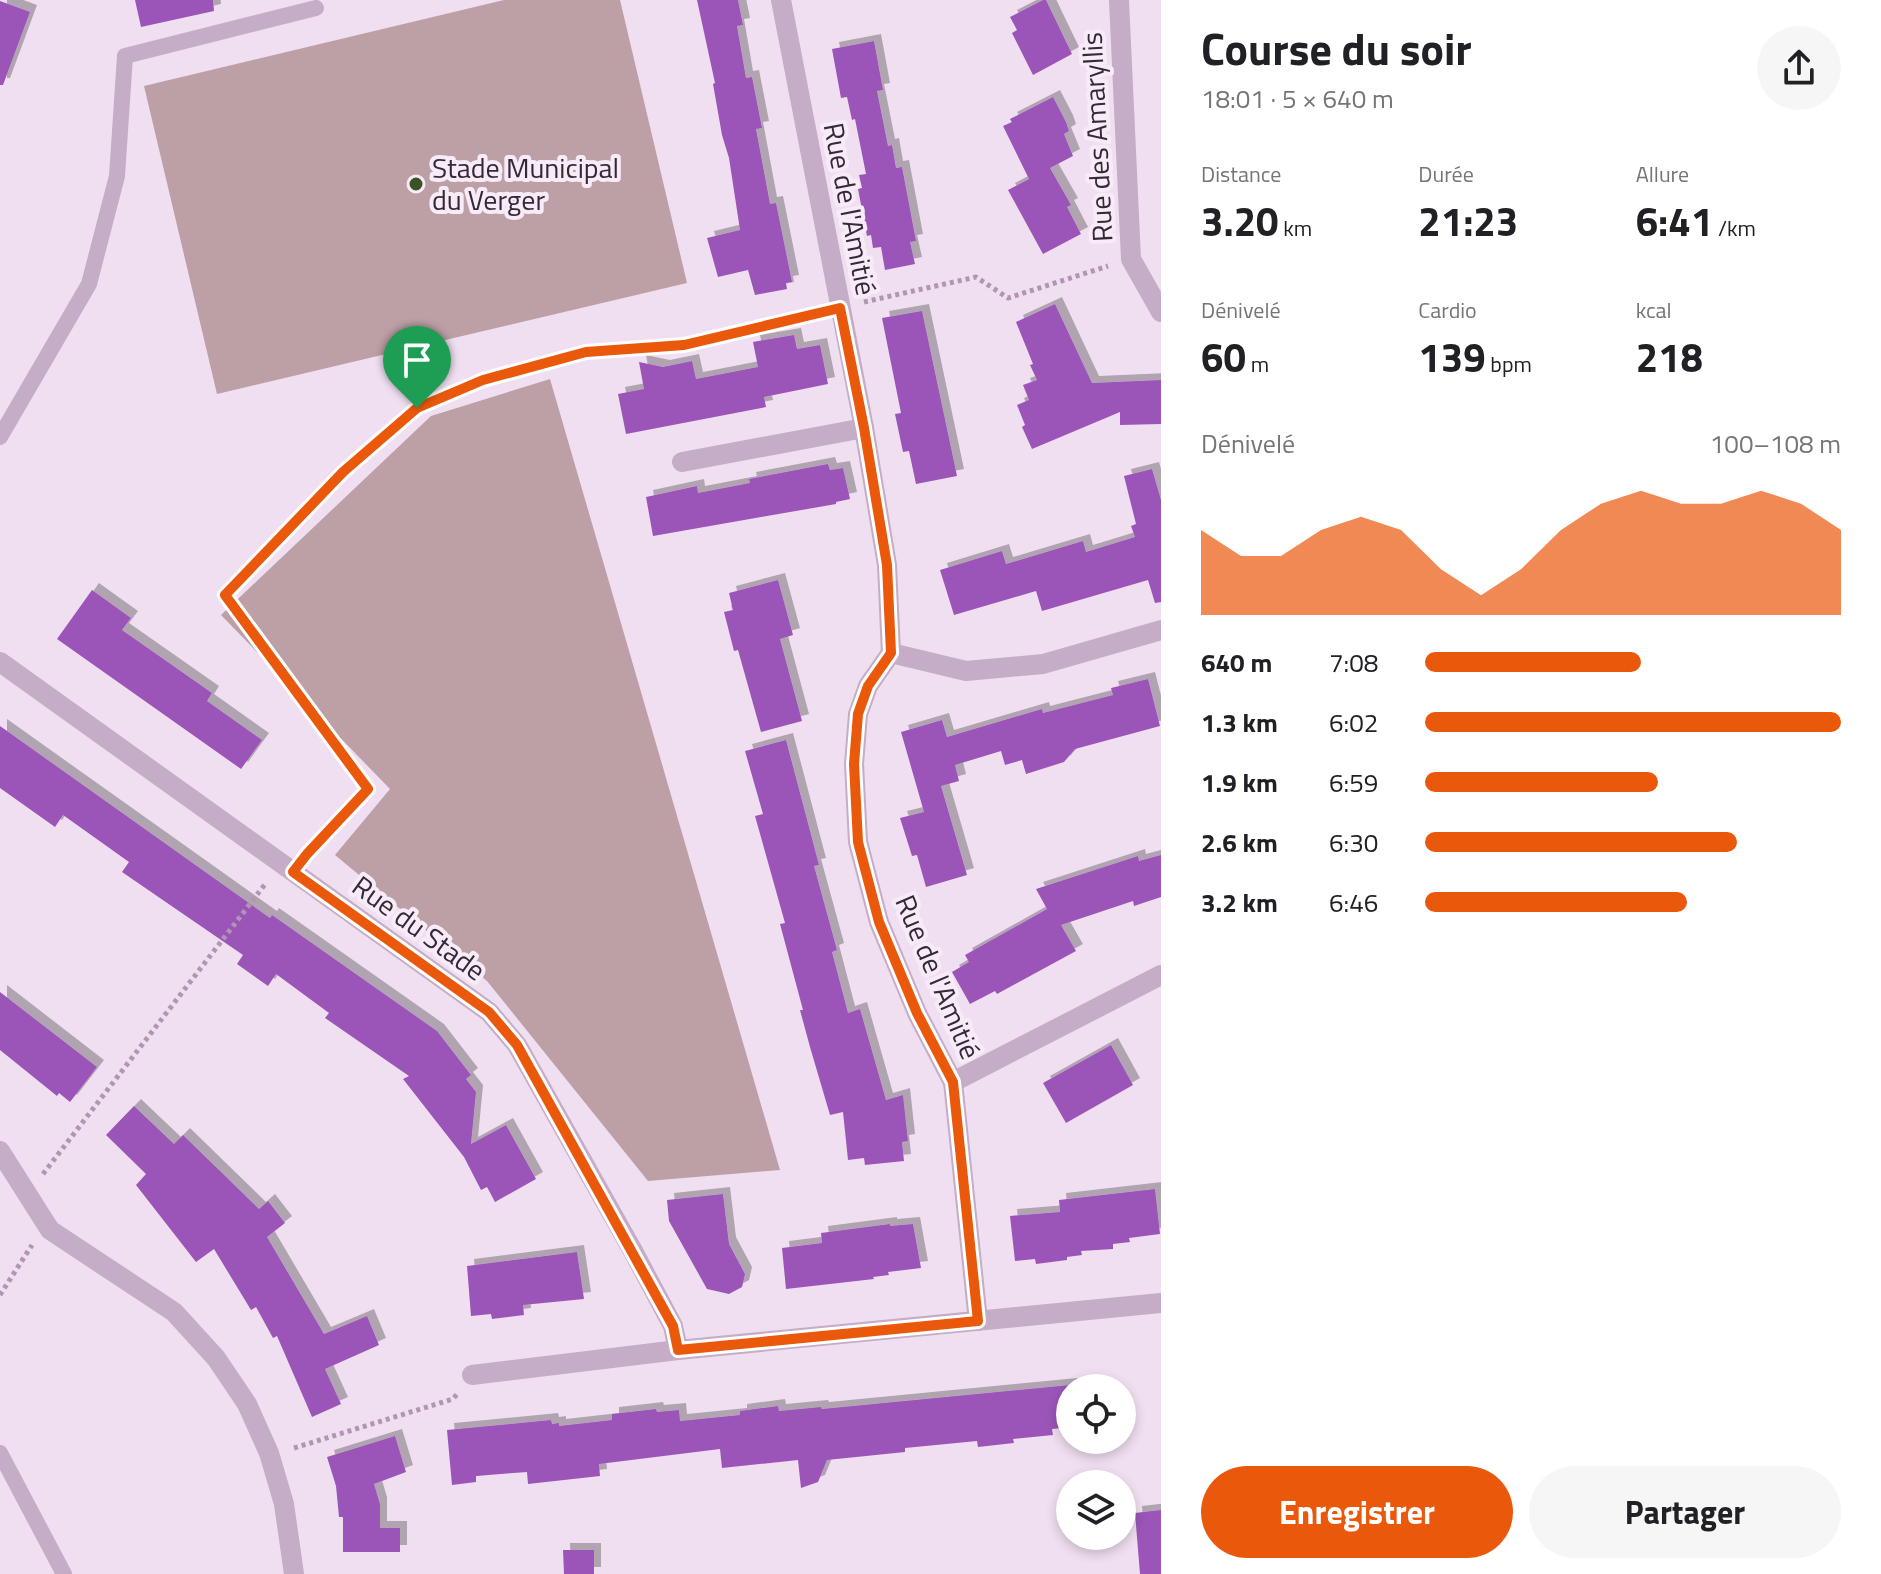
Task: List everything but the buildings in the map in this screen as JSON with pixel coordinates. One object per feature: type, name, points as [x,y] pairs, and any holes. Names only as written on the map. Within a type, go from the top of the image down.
[{"type":"street","name":"Rue de l'Amitié","points":[[781,0],[864,428],[887,565],[891,653],[868,686],[858,714],[854,764],[858,842],[879,922],[917,1013],[953,1082],[978,1321]]},
{"type":"street","name":"Rue des Amaryllis","points":[[1119,0],[1131,259],[1161,312]]},
{"type":"street","points":[[682,462],[864,428]]},
{"type":"street","points":[[891,653],[966,671],[1027,666],[1161,630]]},
{"type":"street","name":"Rue du Stade","points":[[0,662],[489,1012],[517,1045],[667,1314],[678,1350]]},
{"type":"street","points":[[953,1082],[1161,975]]},
{"type":"street","points":[[0,1151],[50,1230],[174,1312],[216,1358],[247,1404],[269,1453],[284,1504],[294,1574]]},
{"type":"street","points":[[472,1375],[678,1350],[1161,1303]]},
{"type":"lane","points":[[0,437],[89,284],[117,176],[125,56],[316,8]]},
{"type":"lane","points":[[0,1453],[64,1574]]},
{"type":"path","points":[[28,1196],[52,1160],[287,868],[307,854],[368,789],[225,595],[343,472],[417,408],[483,380],[586,352],[684,345],[976,277],[1008,298],[1131,259]]},
{"type":"path","points":[[0,1295],[32,1244],[24,1233]]},
{"type":"path","points":[[269,1453],[316,1443],[453,1399],[472,1375]]},
{"type":"shaded area","name":"Stade Municipal du Verger","points":[[504,0],[620,0],[687,283],[217,394],[144,86]]},
{"type":"shaded area","points":[[550,379],[780,1170],[648,1181],[487,981],[335,855],[390,789],[221,615],[431,416]]},
{"type":"place","name":"Stade Municipal du Verger","points":[[416,184]]},
{"type":"route","points":[[840,308],[887,565],[891,653],[868,686],[858,714],[854,764],[858,842],[879,922],[917,1013],[953,1082],[978,1321],[678,1350],[673,1326],[517,1045],[489,1012],[293,872],[368,789],[225,595],[343,472],[417,408],[483,380],[586,352],[684,345],[840,308]]}]
